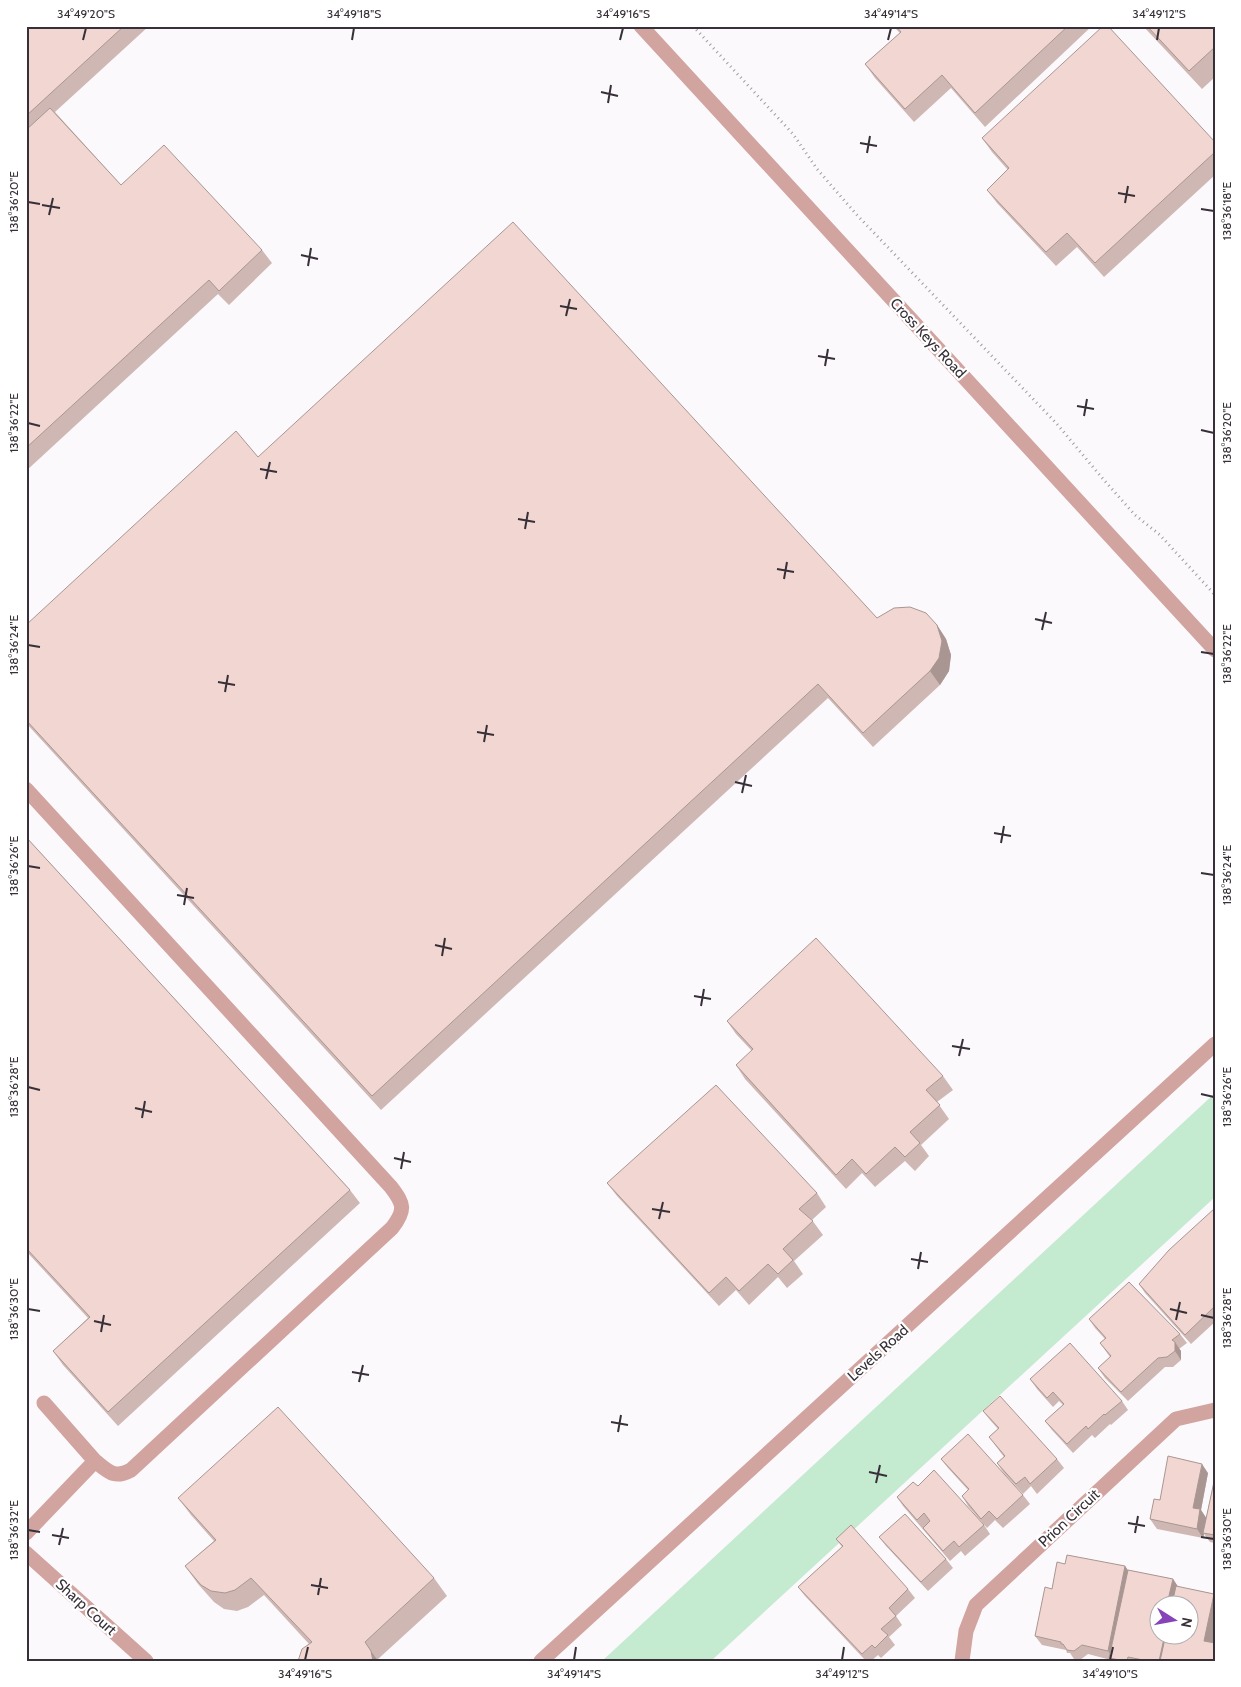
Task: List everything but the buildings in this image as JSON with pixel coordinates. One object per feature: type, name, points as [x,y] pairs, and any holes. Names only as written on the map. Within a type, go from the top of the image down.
[{"type":"street","name":"Cross Keys Road","points":[[641,26],[1215,650]]},
{"type":"street","points":[[26,789],[390,1187],[399,1198],[402,1207],[400,1218],[392,1228],[131,1470],[122,1475],[112,1474],[95,1461],[44,1402]]},
{"type":"street","name":"Levels Road","points":[[541,1661],[1215,1044]]},
{"type":"street","name":"Prion Circuit","points":[[962,1661],[966,1631],[976,1605],[1176,1419],[1215,1410]]},
{"type":"street","points":[[26,1533],[95,1461]]},
{"type":"street","name":"Sharp Court","points":[[26,1553],[146,1661]]},
{"type":"path","points":[[693,26],[793,134],[817,169],[856,214],[1025,389],[1135,515],[1160,535],[1215,595]]},
{"type":"green space","points":[[1215,1093],[1215,1197],[711,1661],[602,1661]]}]
